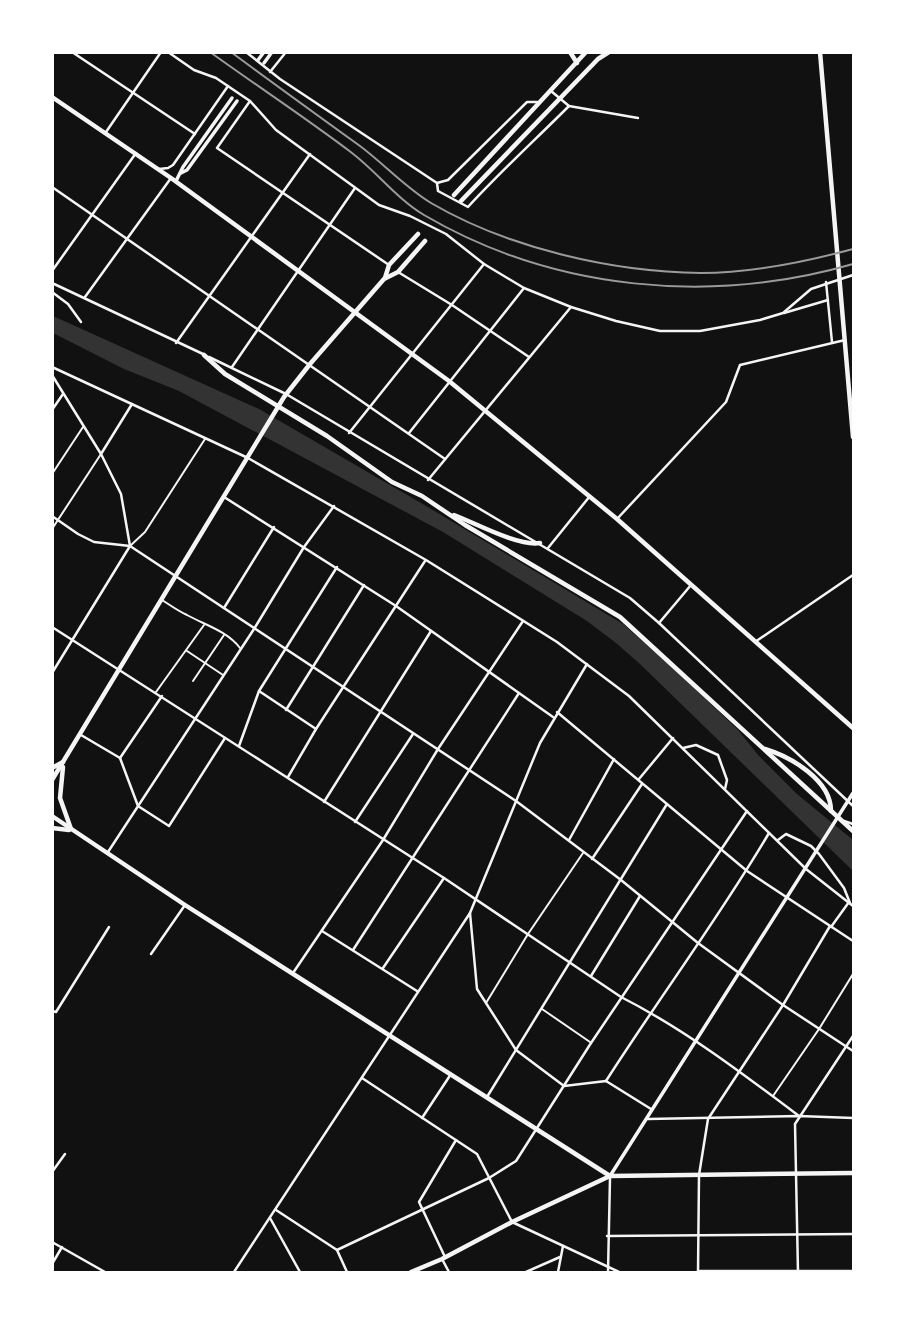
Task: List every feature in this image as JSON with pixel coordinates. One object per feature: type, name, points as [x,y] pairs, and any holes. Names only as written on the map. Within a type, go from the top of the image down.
[{"type":"main road","points":[[570,52],[577,63]]},
{"type":"main road","points":[[454,195],[586,52]]},
{"type":"main road","points":[[820,52],[853,437]]},
{"type":"main road","points":[[461,201],[598,59],[607,53]]},
{"type":"main road","points":[[52,97],[173,179],[449,381],[617,519],[853,727]]},
{"type":"main road","points":[[52,780],[285,395],[384,279],[389,265],[418,234]]},
{"type":"main road","points":[[384,279],[398,272],[425,241]]},
{"type":"main road","points":[[204,355],[225,374],[327,436],[392,482],[422,496],[626,621],[853,831]]},
{"type":"main road","points":[[443,511],[529,544],[540,543]]},
{"type":"main road","points":[[761,748],[780,754],[814,773],[828,796],[831,811]]},
{"type":"main road","points":[[52,768],[64,762]]},
{"type":"main road","points":[[64,762],[60,798],[71,830]]},
{"type":"main road","points":[[52,816],[185,905],[610,1176]]},
{"type":"main road","points":[[52,828],[71,830]]},
{"type":"main road","points":[[411,1272],[610,1176],[853,1173]]},
{"type":"street","points":[[72,52],[195,134]]},
{"type":"street","points":[[106,132],[161,52]]},
{"type":"street","points":[[168,52],[194,70],[216,78],[250,101],[276,130],[379,205],[410,216],[446,234],[484,264],[524,288],[570,307],[660,331],[700,331],[760,320],[828,300]]},
{"type":"street","points":[[246,52],[270,72],[437,183],[438,191],[468,206],[504,167],[520,155],[569,106]]},
{"type":"street","points":[[250,57],[254,52]]},
{"type":"street","points":[[258,60],[264,52]]},
{"type":"street","points":[[264,63],[272,52]]},
{"type":"street","points":[[270,72],[286,52]]},
{"type":"street","points":[[593,52],[598,59]]},
{"type":"street","points":[[159,169],[173,165],[228,86]]},
{"type":"street","points":[[551,91],[569,106],[638,118]]},
{"type":"street","points":[[181,173],[183,166],[232,98]]},
{"type":"street","points":[[84,299],[127,238],[173,179],[187,170],[237,101]]},
{"type":"street","points":[[250,101],[217,148],[389,265]]},
{"type":"street","points":[[437,183],[447,180],[527,102],[540,104]]},
{"type":"street","points":[[52,271],[136,153]]},
{"type":"street","points":[[176,343],[310,154]]},
{"type":"street","points":[[52,187],[444,459]]},
{"type":"street","points":[[232,367],[355,188]]},
{"type":"street","points":[[349,433],[484,264]]},
{"type":"street","points":[[398,272],[529,357]]},
{"type":"street","points":[[783,313],[811,289],[853,275]]},
{"type":"street","points":[[826,282],[832,343]]},
{"type":"street","points":[[52,283],[232,367],[285,395],[630,598],[814,773],[853,806]]},
{"type":"street","points":[[408,434],[524,288]]},
{"type":"street","points":[[52,292],[68,304],[81,322]]},
{"type":"street","points":[[428,480],[570,307]]},
{"type":"street","points":[[617,519],[726,402],[740,365],[845,340]]},
{"type":"street","points":[[52,368],[248,458],[426,560],[523,621],[629,696],[777,841],[851,904]]},
{"type":"street","points":[[52,374],[101,454],[121,494],[130,546],[52,673]]},
{"type":"street","points":[[52,410],[62,394]]},
{"type":"street","points":[[101,454],[131,404]]},
{"type":"street","points":[[224,496],[396,606],[554,718]]},
{"type":"street","points":[[548,548],[590,496]]},
{"type":"street","points":[[107,854],[254,629],[304,547],[334,506]]},
{"type":"street","points":[[52,516],[94,542],[130,546],[516,801],[621,880],[698,943],[783,1005],[853,1051]]},
{"type":"street","points":[[224,609],[274,527]]},
{"type":"street","points":[[288,777],[316,729],[426,560]]},
{"type":"street","points":[[239,746],[259,691],[337,567]]},
{"type":"street","points":[[755,642],[853,575]]},
{"type":"street","points":[[286,710],[364,585]]},
{"type":"street","points":[[659,623],[691,585]]},
{"type":"street","points":[[293,974],[383,840],[438,749],[523,621]]},
{"type":"street","points":[[52,626],[444,878],[621,997],[695,1041],[799,1116]]},
{"type":"street","points":[[324,802],[431,631]]},
{"type":"street","points":[[234,1272],[470,913],[540,743],[587,664]]},
{"type":"street","points":[[259,691],[316,729]]},
{"type":"street","points":[[353,950],[519,693]]},
{"type":"street","points":[[120,758],[162,696]]},
{"type":"street","points":[[558,712],[747,871],[853,941]]},
{"type":"street","points":[[355,822],[414,733]]},
{"type":"street","points":[[80,735],[120,758],[138,806],[169,826],[225,737]]},
{"type":"street","points":[[639,779],[673,738]]},
{"type":"street","points":[[683,748],[696,745],[718,755],[727,780],[725,789]]},
{"type":"street","points":[[718,755],[722,751]]},
{"type":"street","points":[[569,840],[614,758]]},
{"type":"street","points":[[592,859],[642,784]]},
{"type":"street","points":[[608,1271],[610,1176],[853,793]]},
{"type":"street","points":[[487,1097],[667,803]]},
{"type":"street","points":[[337,1250],[423,1211],[489,1178],[516,1161],[591,1042],[747,811]]},
{"type":"street","points":[[841,819],[853,824]]},
{"type":"street","points":[[606,1081],[747,871],[769,833]]},
{"type":"street","points":[[777,841],[786,834],[811,846],[844,888],[851,904]]},
{"type":"street","points":[[382,969],[444,878]]},
{"type":"street","points":[[591,976],[640,896]]},
{"type":"street","points":[[851,904],[830,927],[783,1005],[708,1119],[699,1175],[698,1272],[853,1271]]},
{"type":"street","points":[[151,954],[185,905]]},
{"type":"street","points":[[470,913],[477,989],[516,1049],[564,1086],[606,1081],[651,1109]]},
{"type":"street","points":[[52,1011],[56,1012],[110,928]]},
{"type":"street","points":[[322,930],[417,991]]},
{"type":"street","points":[[798,1272],[795,1124],[853,1036]]},
{"type":"street","points":[[422,1118],[451,1074]]},
{"type":"street","points":[[361,1078],[477,1154],[512,1222],[608,1271],[619,1272]]},
{"type":"street","points":[[644,1119],[853,1117]]},
{"type":"street","points":[[449,1272],[419,1202],[456,1140]]},
{"type":"street","points":[[52,1172],[65,1154]]},
{"type":"street","points":[[275,1210],[337,1250],[347,1272]]},
{"type":"street","points":[[270,1219],[300,1272]]},
{"type":"street","points":[[607,1236],[853,1234]]},
{"type":"street","points":[[52,1242],[105,1272]]},
{"type":"street","points":[[558,1272],[563,1246]]},
{"type":"street","points":[[52,1264],[62,1247]]},
{"type":"street","points":[[526,1272],[560,1257]]},
{"type":"lane","points":[[52,474],[83,426]]},
{"type":"lane","points":[[130,546],[145,532],[205,438]]},
{"type":"lane","points":[[52,529],[101,454]]},
{"type":"lane","points":[[162,599],[235,642],[240,649]]},
{"type":"lane","points":[[156,692],[205,624]]},
{"type":"lane","points":[[193,681],[224,635]]},
{"type":"lane","points":[[186,650],[223,675]]},
{"type":"lane","points":[[486,1003],[528,934],[584,852]]},
{"type":"lane","points":[[773,1097],[853,974]]},
{"type":"lane","points":[[541,1009],[591,1042]]},
{"type":"shaded area","points":[[53,316],[259,409],[623,624],[738,730],[758,755],[797,794],[853,840],[853,871],[640,664],[587,621],[443,532],[179,391],[124,369],[53,333]]},
{"type":"railway","points":[[210,52],[352,153],[414,209],[474,241],[526,260],[579,275],[689,287],[799,277],[853,264]]},
{"type":"railway","points":[[231,52],[360,146],[431,203],[461,219],[527,245],[632,268],[701,273],[778,266],[853,249]]}]
